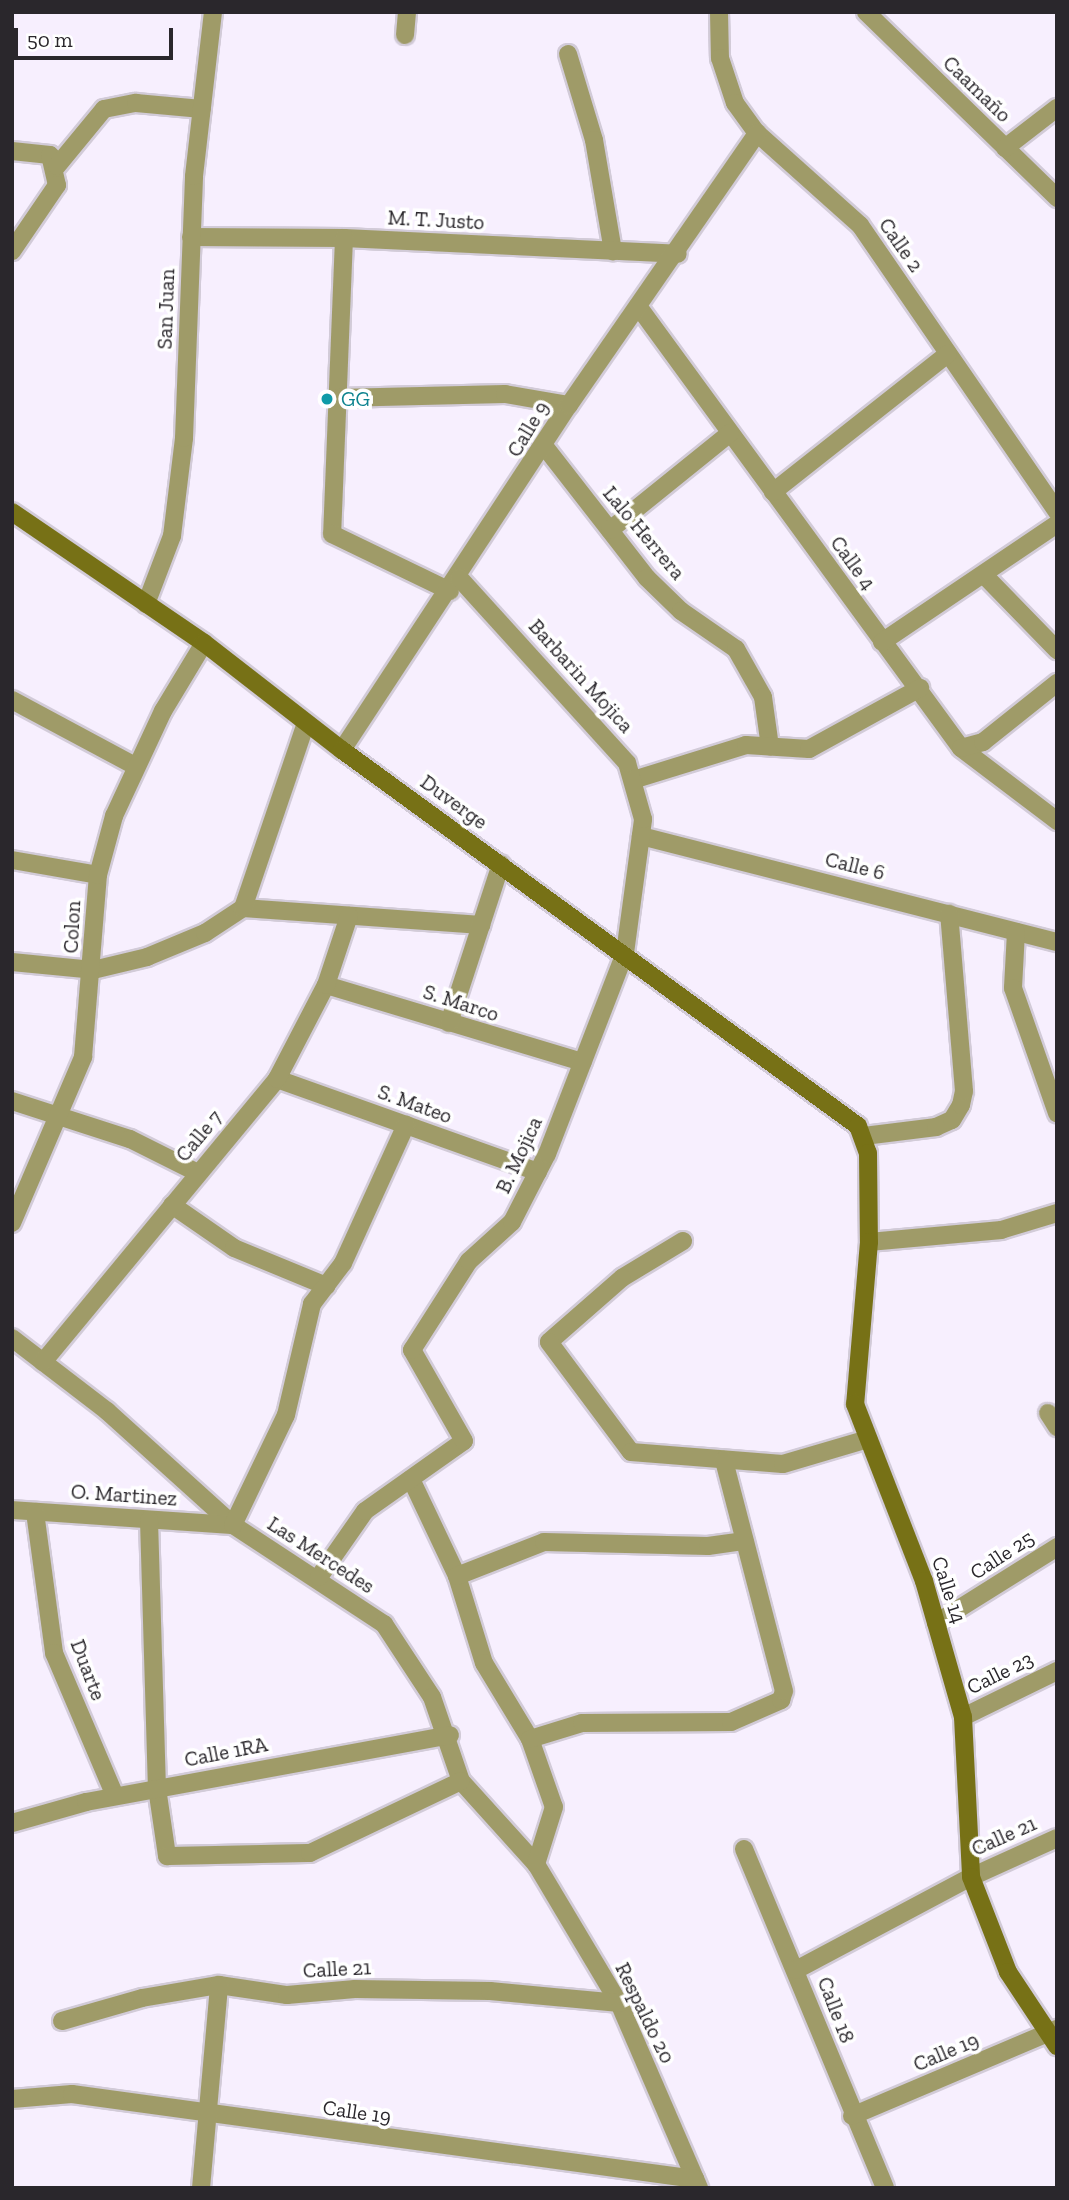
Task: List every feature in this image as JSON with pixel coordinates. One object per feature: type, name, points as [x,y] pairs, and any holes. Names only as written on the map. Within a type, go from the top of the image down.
[{"type":"street","name":"San Juan","points":[[146,604],[172,536],[184,438],[191,237],[214,12]]},
{"type":"street","points":[[405,35],[407,12]]},
{"type":"street","name":"Calle 2","points":[[719,12],[720,58],[735,103],[757,134],[851,216],[1057,512]]},
{"type":"street","name":"Caamaño","points":[[866,12],[1057,198]]},
{"type":"street","points":[[568,54],[594,141],[613,251]]},
{"type":"street","points":[[54,161],[104,109],[136,103],[202,110]]},
{"type":"street","points":[[1005,148],[1057,108]]},
{"type":"street","name":"Calle 9","points":[[342,750],[545,447],[569,405],[678,254],[757,134]]},
{"type":"street","points":[[12,151],[54,161]]},
{"type":"street","points":[[12,251],[57,185],[54,161]]},
{"type":"street","name":"M. T. Justo","points":[[191,237],[344,238],[678,254]]},
{"type":"street","points":[[344,238],[332,534],[454,585]]},
{"type":"street","name":"Calle 4","points":[[638,306],[882,642],[920,688],[961,748],[1057,821]]},
{"type":"street","points":[[773,492],[948,354]]},
{"type":"street","points":[[338,398],[505,394],[569,405]]},
{"type":"street","points":[[610,530],[730,433]]},
{"type":"street","name":"Lalo Herrera","points":[[545,447],[610,530],[681,611],[736,649],[763,697],[769,747]]},
{"type":"street","name":"Duverge","points":[[13,514],[204,643],[342,750],[848,1116],[864,1136]]},
{"type":"street","points":[[882,642],[1057,524]]},
{"type":"street","points":[[984,575],[1057,650]]},
{"type":"street","name":"Barbarin Mojica","points":[[454,585],[607,735],[633,780],[642,827]]},
{"type":"street","name":"Colon","points":[[12,1223],[83,1057],[93,970],[98,874],[135,766],[204,643]]},
{"type":"street","points":[[961,748],[983,742],[1057,683]]},
{"type":"street","points":[[633,780],[746,745],[809,749],[920,688]]},
{"type":"street","points":[[12,700],[135,766]]},
{"type":"street","points":[[243,908],[306,723]]},
{"type":"street","name":"Calle 6","points":[[642,827],[1057,942]]},
{"type":"street","name":"B. Mojica","points":[[411,1479],[464,1441],[412,1350],[470,1261],[512,1222],[538,1172],[625,953],[642,827]]},
{"type":"street","points":[[12,860],[98,874]]},
{"type":"street","points":[[449,1023],[501,864]]},
{"type":"street","points":[[12,962],[93,970],[147,957],[205,933],[243,908],[481,925]]},
{"type":"street","points":[[864,1136],[936,1128],[952,1120],[961,1105],[949,914]]},
{"type":"street","name":"Calle 7","points":[[43,1362],[276,1079],[326,985],[349,916]]},
{"type":"street","points":[[1016,932],[1013,988],[1057,1113]]},
{"type":"street","name":"S. Marco","points":[[326,985],[583,1062]]},
{"type":"street","name":"S. Mateo","points":[[276,1079],[538,1172]]},
{"type":"street","points":[[12,1101],[130,1139],[198,1172]]},
{"type":"street","points":[[233,1525],[286,1415],[312,1304],[343,1263],[406,1125]]},
{"type":"street","name":"Calle 14","points":[[864,1136],[869,1242],[855,1404],[936,1623],[963,1717],[971,1877],[1008,1972],[1054,2036]]},
{"type":"street","points":[[172,1205],[234,1248],[326,1286]]},
{"type":"street","points":[[869,1242],[1002,1230],[1057,1213]]},
{"type":"street","points":[[683,1241],[622,1278],[549,1342],[631,1452],[783,1464],[868,1439]]},
{"type":"street","name":"Las Mercedes","points":[[12,1338],[233,1525],[318,1577],[384,1623],[450,1735],[461,1780],[536,1864]]},
{"type":"street","points":[[530,1740],[582,1723],[731,1722],[781,1700],[785,1690],[724,1460]]},
{"type":"street","points":[[318,1577],[365,1511],[411,1479],[457,1576],[484,1663],[530,1740],[554,1807],[536,1864]]},
{"type":"street","name":"O. Martinez","points":[[12,1510],[233,1525]]},
{"type":"street","name":"Duarte","points":[[35,1512],[54,1653],[115,1796]]},
{"type":"street","points":[[149,1520],[157,1788],[167,1856],[263,1857],[310,1853],[461,1780]]},
{"type":"street","points":[[457,1576],[544,1542],[708,1546],[745,1541]]},
{"type":"street","name":"Calle 25","points":[[936,1623],[1057,1546]]},
{"type":"street","name":"Calle 23","points":[[963,1717],[1056,1674]]},
{"type":"street","name":"Calle 1RA","points":[[12,1823],[115,1796],[450,1735]]},
{"type":"street","name":"Calle 21","points":[[796,1970],[971,1877],[1057,1838]]},
{"type":"street","name":"Calle 18","points":[[744,1849],[796,1970],[852,2116],[885,2188]]},
{"type":"street","name":"Respaldo 20","points":[[536,1864],[619,2003],[697,2183]]},
{"type":"street","points":[[201,2188],[204,2112],[219,1984]]},
{"type":"street","name":"Calle 21","points":[[62,2021],[142,1998],[219,1984],[287,1995],[355,1989],[490,1991],[619,2003]]},
{"type":"street","name":"Calle 19","points":[[852,2116],[1054,2036]]},
{"type":"street","name":"Calle 19","points":[[12,2099],[72,2094],[697,2183]]},
{"type":"place","name":"GG","points":[[327,399]]}]
